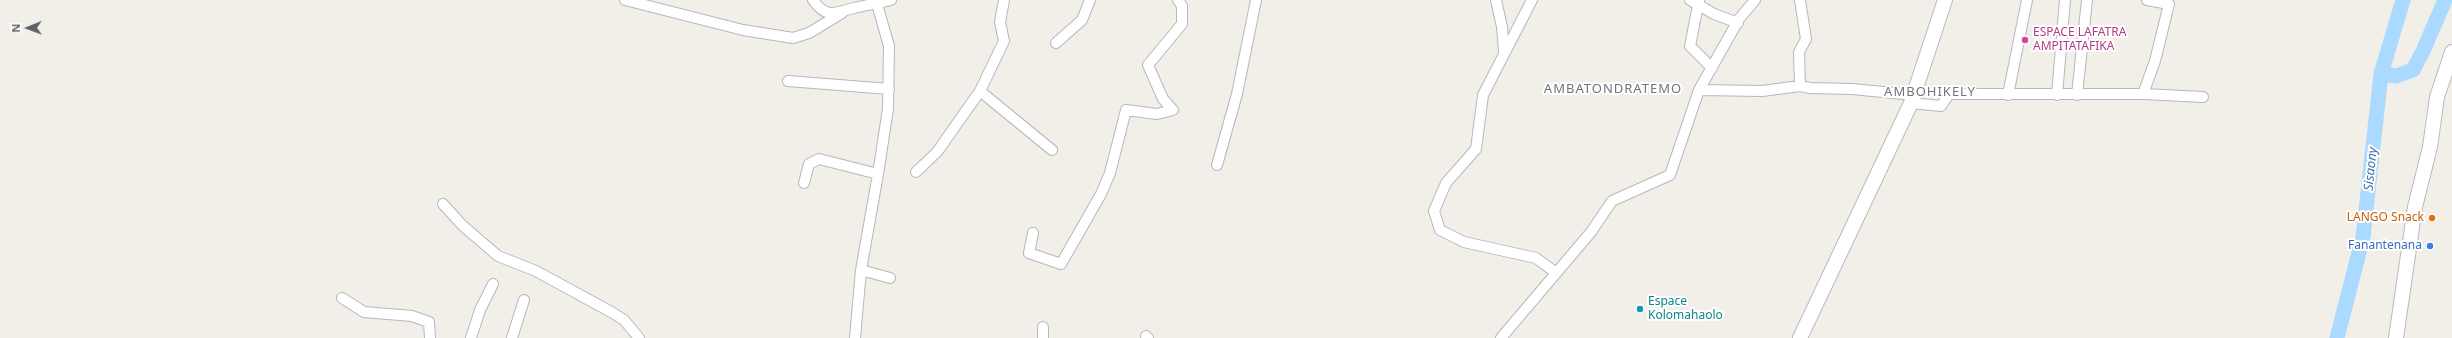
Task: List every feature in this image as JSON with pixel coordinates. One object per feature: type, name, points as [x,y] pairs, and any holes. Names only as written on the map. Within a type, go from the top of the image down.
[{"type":"street","points":[[625,0],[736,29],[793,38],[809,33],[852,8],[891,0]]},
{"type":"street","points":[[813,0],[819,8],[830,13],[842,13]]},
{"type":"street","points":[[916,172],[937,152],[980,91],[1004,41],[1000,22],[1004,0]]},
{"type":"street","points":[[1056,43],[1082,20],[1090,0]]},
{"type":"street","points":[[1033,232],[1029,253],[1061,264],[1101,194],[1110,173],[1126,110],[1158,114],[1173,110],[1163,99],[1148,65],[1182,24],[1182,6],[1178,0]]},
{"type":"street","points":[[1217,165],[1237,94],[1256,0]]},
{"type":"street","points":[[1496,0],[1502,27],[1504,51]]},
{"type":"street","points":[[1532,0],[1504,51],[1483,95],[1476,149],[1446,183],[1434,211],[1440,230],[1464,242],[1536,258],[1555,272]]},
{"type":"street","points":[[1501,338],[1555,272],[1591,232],[1612,201],[1670,175],[1700,90],[1738,22],[1755,0]]},
{"type":"street","points":[[1800,0],[1806,39],[1799,52],[1800,86]]},
{"type":"street","points":[[1801,337],[1913,99],[1945,0]]},
{"type":"street","points":[[2008,95],[2027,0]]},
{"type":"street","points":[[2057,95],[2065,0]]},
{"type":"street","points":[[2077,95],[2087,0]]},
{"type":"street","points":[[2143,94],[2155,61],[2169,4],[2147,0]]},
{"type":"street","points":[[1712,68],[1690,46],[1696,1],[1714,14],[1738,22]]},
{"type":"street","points":[[855,338],[861,270],[878,174],[889,89],[889,46],[877,4]]},
{"type":"street","points":[[2396,338],[2415,207],[2430,147],[2437,97],[2452,52]]},
{"type":"street","points":[[788,81],[889,89]]},
{"type":"street","points":[[1700,90],[1762,91],[1800,86],[1810,88],[1852,89],[1913,99],[1940,106],[1949,94],[2143,94],[2203,97]]},
{"type":"street","points":[[980,91],[1052,150]]},
{"type":"street","points":[[804,183],[809,164],[820,159],[878,174]]},
{"type":"street","points":[[444,204],[462,225],[498,256],[536,271],[613,313],[624,320],[639,338]]},
{"type":"street","points":[[861,270],[890,278]]},
{"type":"street","points":[[471,338],[480,310],[493,284]]},
{"type":"street","points":[[342,298],[364,312],[412,316],[429,322],[430,338]]},
{"type":"street","points":[[512,338],[524,300]]},
{"type":"street","points":[[1043,327],[1043,338]]},
{"type":"waterway","name":"Sisaony","points":[[2337,338],[2363,237],[2381,74],[2403,0]]},
{"type":"waterway","points":[[2381,74],[2396,76],[2413,70],[2445,0]]},
{"type":"place","name":"ESPACE LAFATRA AMPITATAFIKA","points":[[2025,40]]},
{"type":"place","name":"LANGO Snack","points":[[2432,218]]},
{"type":"place","name":"Fanantenana","points":[[2430,246]]},
{"type":"place","name":"Espace Kolomahaolo","points":[[1640,309]]},
{"type":"district","name":"AMBATONDRATEMO","points":[[1613,89]]},
{"type":"district","name":"AMBOHIKELY","points":[[1930,92]]}]
